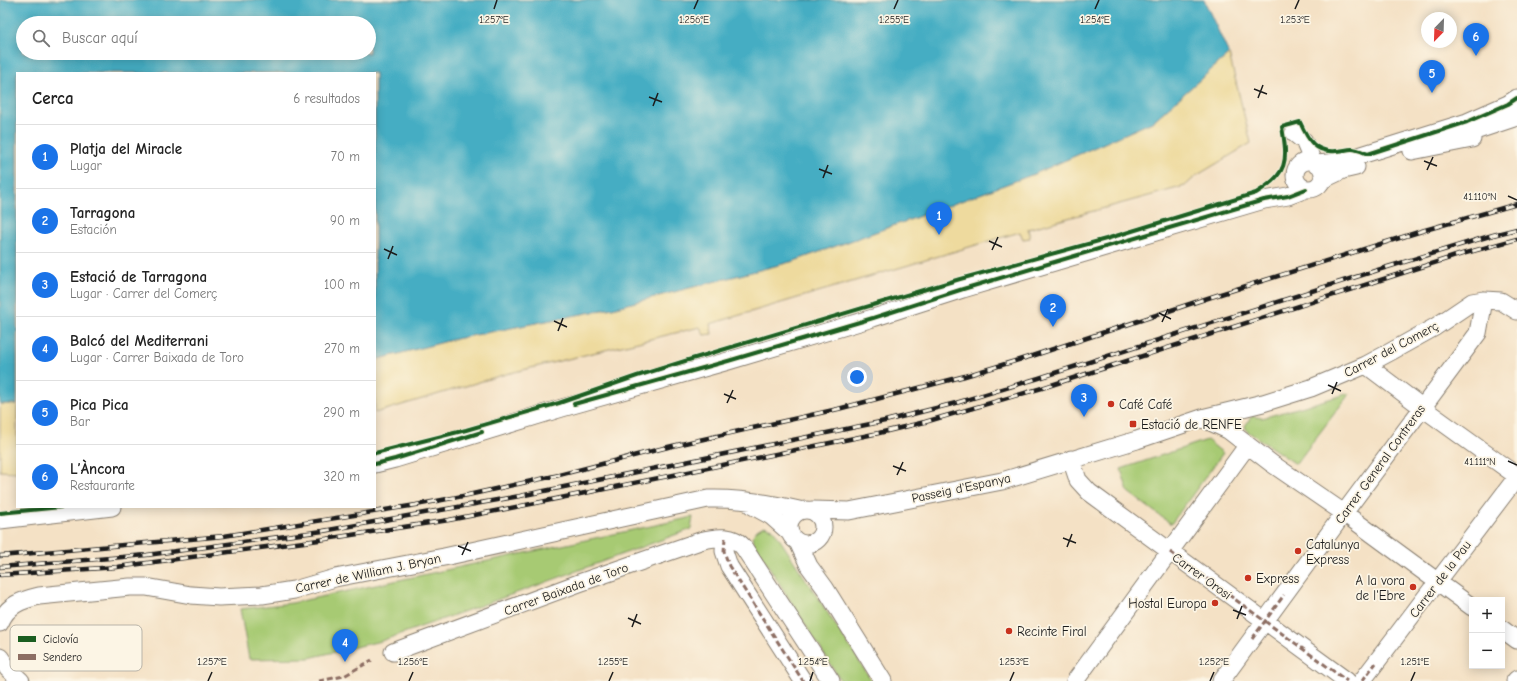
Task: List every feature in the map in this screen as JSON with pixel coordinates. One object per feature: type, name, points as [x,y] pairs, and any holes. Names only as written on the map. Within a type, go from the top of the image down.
[{"type":"street","points":[[1264,200],[1306,166],[1339,162],[1467,122],[1508,104],[1517,98]]},
{"type":"street","points":[[376,464],[562,408],[735,359],[872,318],[978,284],[1264,200],[1288,196],[1316,187],[1322,180],[1343,170],[1374,164],[1517,118]]},
{"type":"street","points":[[1412,151],[1517,129]]},
{"type":"street","points":[[1306,166],[1322,171],[1322,180]]},
{"type":"street","points":[[1306,166],[1296,180],[1306,189]]},
{"type":"street","points":[[1484,300],[1501,301],[1517,311]]},
{"type":"street","name":"Carrer del Comerç","points":[[1071,459],[1137,440],[1202,418],[1263,403],[1311,388],[1366,365],[1435,327],[1472,302],[1484,300]]},
{"type":"street","name":"Carrer General Contreras","points":[[1222,681],[1344,513],[1478,333],[1484,300]]},
{"type":"street","points":[[1366,365],[1517,477]]},
{"type":"street","points":[[1247,446],[1238,427],[1240,418],[1249,406]]},
{"type":"street","points":[[1202,418],[1228,430],[1247,446],[1344,513],[1469,605]]},
{"type":"street","points":[[1075,681],[1247,446]]},
{"type":"street","name":"Passeig d'Espanya","points":[[806,510],[849,511],[987,485],[1071,459]]},
{"type":"street","name":"Carrer Orosi","points":[[1071,459],[1078,480],[1083,486],[1264,622],[1347,681]]},
{"type":"street","name":"Carrer de la Pau","points":[[1362,681],[1517,477]]},
{"type":"street","name":"Carrer de William J. Bryan","points":[[0,622],[4,613],[13,605],[20,601],[39,596],[130,587],[146,587],[190,595],[219,597],[262,595],[294,590],[335,578],[444,557],[708,500],[742,500],[806,510]]},
{"type":"street","name":"Carrer de William J. Bryan","points":[[742,500],[772,516],[794,537]]},
{"type":"street","points":[[0,520],[103,508]]},
{"type":"street","points":[[825,588],[816,560],[820,533],[820,517],[806,510],[791,517],[788,527],[809,566],[825,588],[884,681]]},
{"type":"street","name":"Passeig d'Espanya","points":[[820,533],[849,511]]},
{"type":"street","points":[[794,537],[808,544],[820,533]]},
{"type":"street","name":"Carrer Baixada de Toro","points":[[393,652],[579,583],[700,541],[710,538],[733,541]]},
{"type":"street","points":[[803,681],[729,566],[724,551],[733,541],[831,681]]},
{"type":"street","points":[[1505,631],[1517,640]]},
{"type":"street","points":[[0,657],[10,671]]},
{"type":"street","points":[[10,671],[21,681]]},
{"type":"green space","points":[[1350,393],[1296,464],[1247,431],[1245,426],[1252,416],[1262,418]]},
{"type":"green space","points":[[1207,440],[1223,453],[1171,524],[1128,492],[1121,469]]},
{"type":"green space","points":[[693,517],[691,529],[381,641],[309,658],[249,659],[240,609],[292,603]]},
{"type":"green space","points":[[764,526],[773,529],[872,681],[841,681],[754,543],[752,537],[757,530]]},
{"type":"sand","points":[[1229,54],[1251,143],[1196,176],[1185,186],[1028,229],[1030,238],[1023,239],[1020,232],[710,324],[712,334],[704,335],[700,327],[506,374],[376,413],[376,360],[455,339],[612,308],[794,261],[1034,174],[1152,122]]},
{"type":"sand","points":[[0,404],[16,404],[16,472],[0,471]]},
{"type":"water","points":[[0,0],[1204,0],[1229,54],[1152,122],[1034,174],[912,219],[794,261],[612,308],[455,339],[376,360],[376,72],[16,72],[16,404],[0,404]]},
{"type":"railway","points":[[0,556],[224,536],[416,505],[559,475],[668,447],[838,409],[965,376],[1032,356],[1211,297],[1425,230],[1517,204]]},
{"type":"railway","points":[[0,567],[147,555],[323,531],[520,496],[885,421],[956,403],[1039,378],[1381,269],[1517,229]]},
{"type":"railway","points":[[0,575],[117,567],[319,540],[449,520],[879,433],[925,422],[1042,388],[1462,254],[1517,239]]},
{"type":"marked path","points":[[725,538],[724,551],[729,566],[803,681]]},
{"type":"marked path","points":[[1170,552],[1347,681]]},
{"type":"marked path","points":[[1252,639],[1284,595]]},
{"type":"marked path","points":[[319,681],[344,676],[372,660]]},
{"type":"marked path","points":[[1362,681],[1376,663]]},
{"type":"cycle path","points":[[376,453],[466,430],[559,403],[685,361],[960,279],[1106,239],[1256,193],[1267,186],[1280,173],[1283,166],[1285,149],[1282,127],[1300,122],[1309,140],[1323,150],[1338,151],[1354,149],[1368,154],[1467,122],[1508,104],[1517,98]]},
{"type":"cycle path","points":[[574,404],[728,361],[873,318],[963,289],[1264,200],[1288,196],[1306,189]]},
{"type":"cycle path","points":[[376,464],[482,432]]},
{"type":"cycle path","points":[[0,513],[51,508]]},
{"type":"place","name":"L’Àncora","points":[[1476,56]]},
{"type":"place","name":"Pica Pica","points":[[1432,93]]},
{"type":"place","name":"Platja del Miracle","points":[[939,235]]},
{"type":"place","name":"Tarragona","points":[[1053,327]]},
{"type":"place","name":"Café Café","points":[[1111,404]]},
{"type":"place","name":"Estació de Tarragona","points":[[1084,417]]},
{"type":"place","name":"Estació de RENFE","points":[[1133,424]]},
{"type":"place","name":"Catalunya Express","points":[[1298,551]]},
{"type":"place","name":"Express","points":[[1248,578]]},
{"type":"place","name":"A la vora de l'Ebre","points":[[1413,587]]},
{"type":"place","name":"Hostal Europa","points":[[1215,603]]},
{"type":"place","name":"Recinte Firal","points":[[1009,631]]},
{"type":"place","name":"Balcó del Mediterrani","points":[[345,662]]}]
